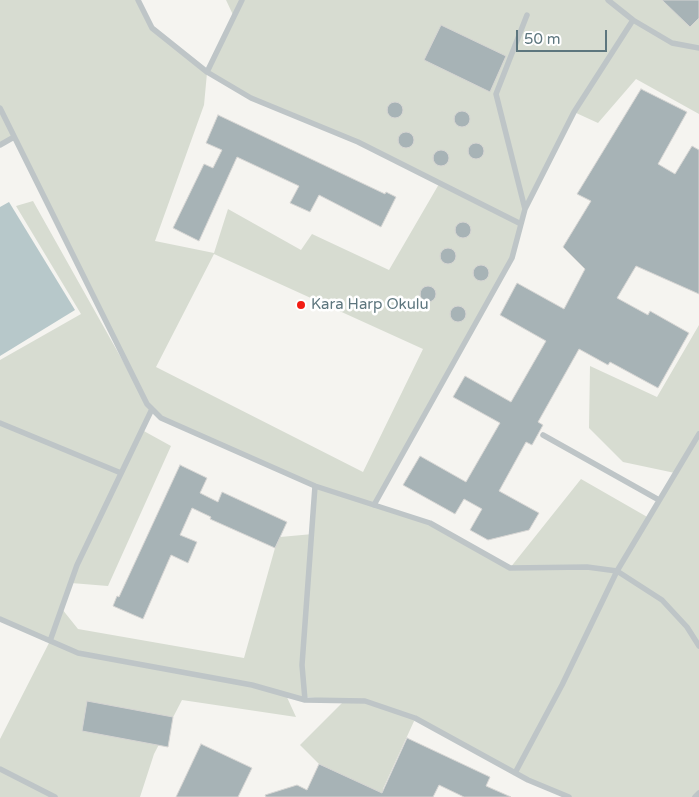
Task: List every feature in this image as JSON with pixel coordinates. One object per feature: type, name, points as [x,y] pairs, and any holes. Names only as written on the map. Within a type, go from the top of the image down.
[{"type":"lane","points":[[138,0],[152,28],[207,72],[252,98],[358,142],[521,224]]},
{"type":"lane","points":[[207,72],[242,0]]},
{"type":"lane","points":[[608,0],[633,20],[672,43],[699,48]]},
{"type":"lane","points":[[525,209],[496,94],[527,15]]},
{"type":"lane","points":[[374,505],[512,258],[525,209],[574,112],[633,20]]},
{"type":"lane","points":[[0,108],[147,404],[161,418],[315,486],[430,523],[510,568],[587,567],[617,571],[662,600],[687,627],[699,646]]},
{"type":"lane","points":[[0,145],[14,137]]},
{"type":"lane","points":[[50,641],[77,565],[152,409]]},
{"type":"lane","points":[[0,423],[121,473]]},
{"type":"lane","points":[[515,773],[562,685],[617,571],[699,434]]},
{"type":"lane","points":[[543,435],[659,500]]},
{"type":"lane","points":[[304,700],[302,665],[315,486]]},
{"type":"lane","points":[[0,619],[78,653],[252,685],[304,700],[365,702],[415,718],[515,773],[569,797]]},
{"type":"lane","points":[[0,769],[55,797]]},
{"type":"lane","points":[[695,797],[699,793]]},
{"type":"shaded area","points":[[0,0],[138,0],[152,28],[207,72],[234,17],[226,0],[699,0],[699,114],[636,79],[598,123],[574,112],[525,209],[512,258],[375,505],[430,523],[510,568],[581,479],[649,518],[675,473],[623,462],[589,428],[590,366],[657,397],[699,325],[699,793],[695,797],[569,797],[528,780],[415,719],[383,789],[386,797],[319,764],[300,745],[344,701],[286,695],[296,717],[182,700],[154,754],[140,797],[0,797],[0,739],[50,641],[0,619],[0,360],[81,314],[16,206],[33,201],[147,404],[14,137],[0,145]],"holes":[[[207,73],[251,98],[358,142],[439,184],[389,270],[312,234],[301,250],[228,209],[214,253],[155,241],[204,105]],[[214,254],[423,349],[363,472],[156,367]],[[152,409],[161,418],[315,486],[313,534],[280,537],[275,548],[244,658],[78,629],[62,609],[71,583],[108,586],[171,446],[142,430]]]},
{"type":"shaded area","points":[[9,202],[75,310],[0,356],[0,207]]},
{"type":"building","points":[[662,0],[699,0],[699,18],[690,27]]},
{"type":"building","points":[[441,25],[506,56],[490,92],[424,60]]},
{"type":"building","points":[[641,89],[687,112],[658,164],[675,174],[692,146],[699,150],[699,294],[636,266],[617,298],[648,315],[650,311],[689,333],[658,388],[610,362],[608,365],[579,349],[538,422],[543,425],[532,445],[526,442],[499,491],[539,513],[529,530],[488,540],[470,530],[482,509],[464,499],[455,514],[403,485],[420,456],[466,482],[500,423],[453,397],[465,376],[511,402],[546,341],[500,315],[517,283],[564,309],[585,269],[563,247],[591,201],[577,194]]},
{"type":"building","points":[[395,102],[401,104],[403,110],[401,116],[395,118],[389,116],[387,110],[389,104]]},
{"type":"building","points":[[462,111],[468,113],[470,119],[468,125],[462,127],[456,125],[454,119],[456,113]]},
{"type":"building","points":[[218,115],[385,194],[386,192],[396,197],[381,227],[319,195],[310,212],[290,203],[299,186],[237,157],[199,241],[173,228],[204,164],[213,168],[222,150],[206,143]]},
{"type":"building","points":[[406,132],[412,134],[414,140],[412,146],[406,148],[400,146],[398,140],[400,134]]},
{"type":"building","points":[[476,143],[482,145],[484,151],[482,157],[476,159],[470,157],[468,151],[470,145]]},
{"type":"building","points":[[441,150],[447,152],[449,158],[447,164],[441,166],[435,164],[433,158],[435,152]]},
{"type":"building","points":[[463,222],[469,224],[471,230],[469,236],[463,238],[457,236],[455,230],[457,224]]},
{"type":"building","points":[[448,248],[454,250],[456,256],[454,262],[448,264],[442,262],[440,256],[442,250]]},
{"type":"building","points":[[481,265],[487,267],[489,273],[487,279],[481,281],[475,279],[473,273],[475,267]]},
{"type":"building","points":[[428,286],[434,288],[436,294],[434,300],[428,302],[422,300],[420,294],[422,288]]},
{"type":"building","points":[[458,306],[464,308],[466,314],[464,320],[458,322],[452,320],[450,314],[452,308]]},
{"type":"building","points":[[180,465],[207,478],[200,493],[218,502],[222,492],[287,522],[275,548],[210,519],[211,517],[192,508],[180,535],[197,542],[188,563],[171,555],[143,619],[113,606],[117,596],[119,597]]},
{"type":"building","points":[[87,701],[173,717],[168,747],[82,731]]},
{"type":"building","points":[[407,738],[490,777],[486,786],[511,797],[464,797],[439,785],[433,797],[266,797],[265,795],[297,785],[307,790],[319,764],[382,793]]},
{"type":"building","points":[[201,744],[252,768],[238,797],[176,797]]},
{"type":"place","name":"Kara Harp Okulu","points":[[301,305]]}]
